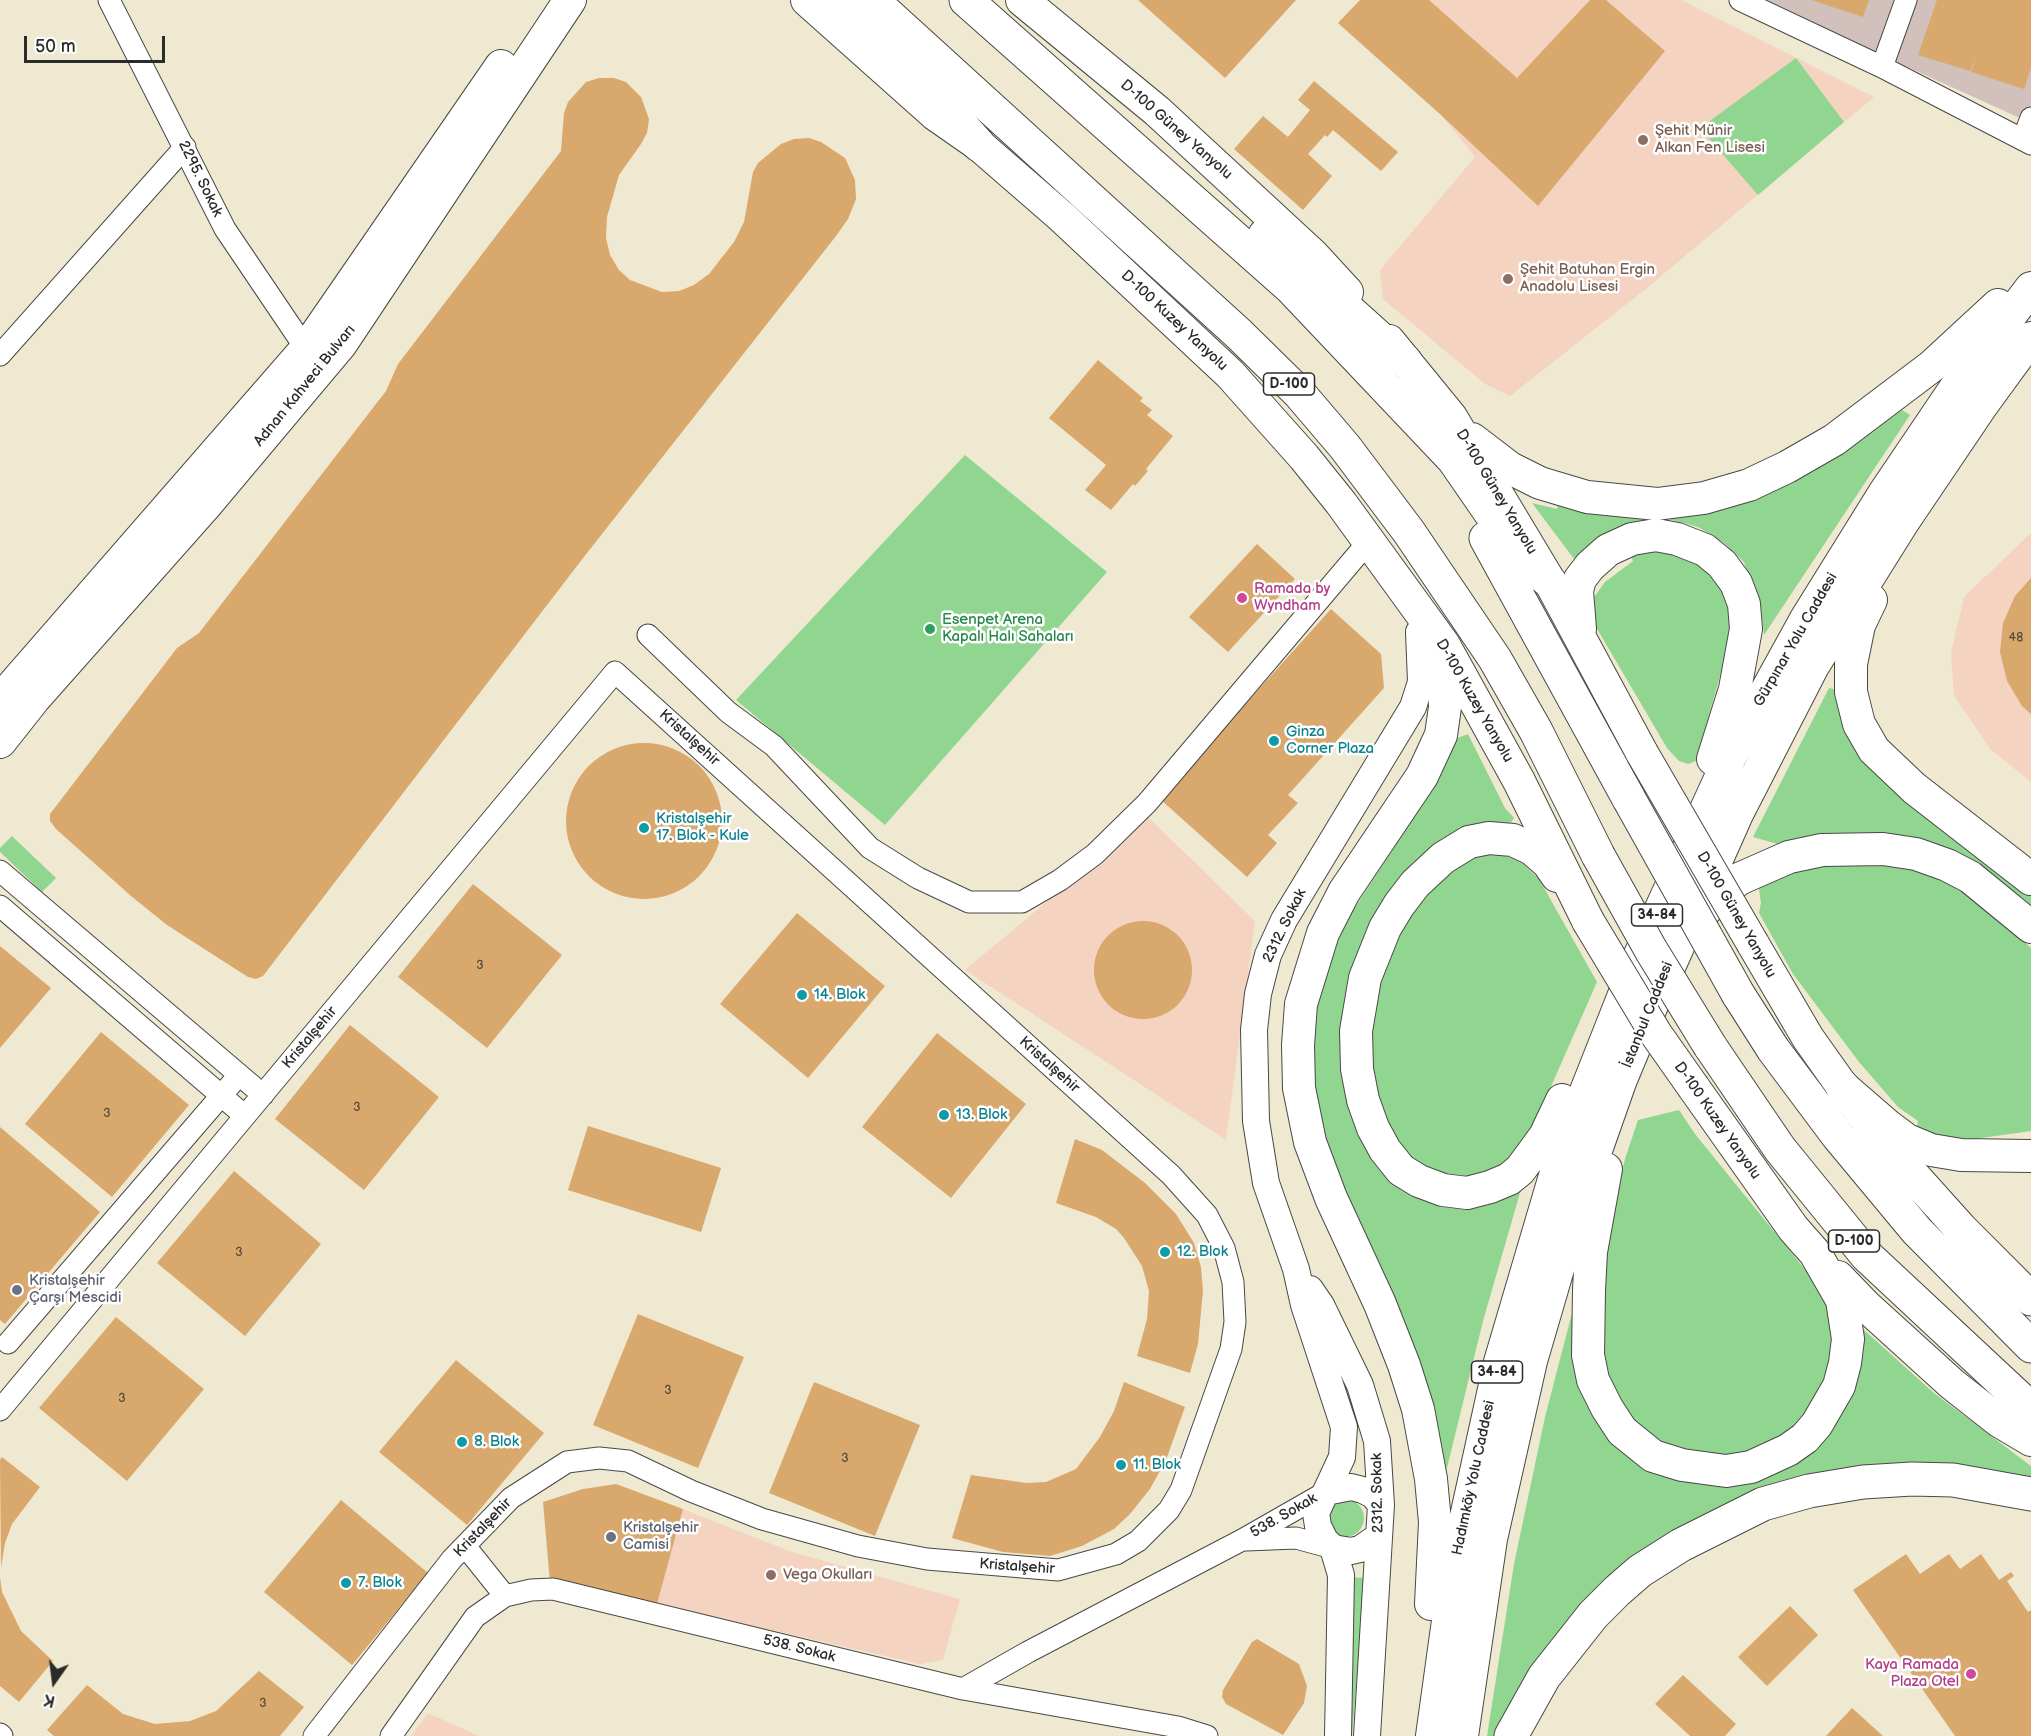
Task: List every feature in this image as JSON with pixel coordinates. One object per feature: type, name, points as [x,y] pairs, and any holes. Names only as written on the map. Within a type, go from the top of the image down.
[{"type":"highway","points":[[837,0],[932,92],[979,146]]},
{"type":"highway","name":"D-100","points":[[872,0],[1239,334],[1299,393],[1345,447],[1409,531],[1495,659],[1536,731],[1598,855],[1651,950],[1710,1046],[1780,1149],[1867,1256],[2031,1409]]},
{"type":"highway","points":[[966,0],[1291,288],[1454,460],[1521,557],[1550,582]]},
{"type":"highway","points":[[1058,81],[1099,99],[1137,126],[1307,272],[1405,361]]},
{"type":"highway","points":[[1383,386],[1484,534],[1738,994],[1773,1049],[1838,1136],[1910,1222],[2031,1346]]},
{"type":"highway","points":[[1842,1086],[1890,1150],[1969,1237],[2031,1299]]},
{"type":"highway","points":[[1510,1736],[1544,1677],[1587,1622],[1617,1591],[1640,1571],[1681,1545],[1763,1504],[1809,1491],[1863,1482],[1912,1479],[1953,1479],[2031,1494]]},
{"type":"main road","name":"Adnan Kahveci Bulvarı","points":[[3,721],[315,357],[546,0]]},
{"type":"main road","name":"Adnan Kahveci Bulvarı","points":[[315,357],[356,323],[570,0]]},
{"type":"main road","name":"D-100 Kuzey Yanyolu","points":[[807,0],[936,116],[979,146],[1064,218],[1230,374],[1304,457],[1369,541],[1444,645],[1482,710],[1588,921],[1656,1034],[1793,1228],[1866,1306],[1952,1384],[1999,1421],[2031,1440]]},
{"type":"main road","name":"D-100 Güney Yanyolu","points":[[1022,0],[1157,111],[1288,231],[1357,302],[1451,417],[1550,582],[1642,753],[1808,1038],[1842,1086],[1906,1140],[1931,1150],[1961,1155],[2024,1153]]},
{"type":"main road","points":[[1451,417],[1473,440],[1510,468],[1563,490],[1587,497],[1657,504],[1704,498],[1749,485],[1787,467],[1834,440],[1932,366],[2031,275]]},
{"type":"main road","name":"Gürpınar Yolu Caddesi","points":[[1613,1021],[1704,810],[1761,700],[1846,553],[1954,390],[2031,288]]},
{"type":"main road","name":"Gürpınar Yolu Caddesi","points":[[1676,948],[1737,814],[1808,677],[1904,522],[1982,405],[2031,338]]},
{"type":"main road","points":[[1904,522],[1862,619],[1854,644],[1851,693],[1859,724],[1874,750],[1914,788],[2031,879]]},
{"type":"main road","points":[[1589,656],[1581,634],[1577,591],[1590,566],[1608,550],[1632,539],[1656,535],[1677,539],[1704,550],[1722,564],[1736,583],[1744,604],[1746,629],[1736,689],[1709,773],[1704,810]]},
{"type":"main road","points":[[1415,606],[1444,682],[1445,707],[1441,735],[1422,776],[1344,892],[1323,933],[1301,1004],[1298,1045],[1299,1088],[1310,1142],[1404,1365],[1418,1409],[1431,1479],[1435,1522],[1434,1564],[1423,1679],[1423,1736]]},
{"type":"main road","points":[[1588,921],[1548,863],[1532,849],[1513,840],[1489,837],[1469,842],[1443,858],[1415,884],[1398,905],[1385,928],[1374,952],[1360,1001],[1357,1069],[1363,1100],[1373,1128],[1385,1150],[1401,1170],[1419,1181],[1443,1191],[1467,1193],[1490,1188],[1509,1179],[1533,1154],[1545,1136],[1582,1057],[1613,1021]]},
{"type":"main road","points":[[1676,948],[1718,896],[1739,879],[1790,857],[1851,848],[1916,854],[1947,865],[1979,884],[2031,927]]},
{"type":"main road","name":"İstanbul Caddesi","points":[[1620,1082],[1676,948]]},
{"type":"main road","name":"Hadımköy Yolu Caddesi","points":[[1432,1736],[1458,1552],[1500,1362],[1562,1152],[1613,1021]]},
{"type":"main road","points":[[1620,1082],[1592,1252],[1588,1355],[1593,1380],[1607,1408],[1622,1431],[1653,1456],[1704,1469],[1726,1471],[1751,1467],[1788,1450],[1805,1438],[1828,1409],[1845,1363],[1846,1314],[1835,1284],[1815,1253],[1793,1228]]},
{"type":"main road","name":"Hadımköy Yolu Caddesi","points":[[1462,1736],[1491,1539],[1531,1361],[1559,1260],[1620,1082]]},
{"type":"street","name":"2295. Sokak","points":[[109,0],[225,229],[315,357]]},
{"type":"street","points":[[1740,0],[1882,67],[2027,142],[2031,118]]},
{"type":"street","points":[[1882,67],[1905,0]]},
{"type":"street","points":[[0,355],[185,147]]},
{"type":"street","points":[[648,635],[728,712],[774,746],[870,848],[918,878],[969,902],[1022,902],[1060,880],[1095,854],[1147,803],[1369,541]]},
{"type":"street","name":"2312. Sokak","points":[[1338,1736],[1341,1575],[1333,1548],[1325,1540],[1316,1513],[1342,1457],[1344,1427],[1304,1305],[1296,1269],[1266,1182],[1256,1121],[1254,1030],[1258,994],[1268,955],[1284,920],[1413,707],[1421,682],[1421,645],[1415,606]]},
{"type":"street","name":"Kristalşehir","points":[[0,1410],[615,672],[1171,1175],[1207,1215],[1224,1248],[1233,1282],[1235,1322],[1231,1349],[1213,1406],[1181,1490],[1169,1510],[1138,1541],[1116,1554],[1058,1570],[927,1559],[858,1546],[762,1519],[691,1491],[628,1461],[599,1458],[567,1462],[511,1498],[465,1546],[314,1736]]},
{"type":"street","points":[[0,871],[262,1095]]},
{"type":"street","points":[[0,906],[245,1116]]},
{"type":"street","points":[[53,952],[70,930]]},
{"type":"street","points":[[133,1020],[150,999]]},
{"type":"street","points":[[8,1343],[239,1075]]},
{"type":"street","name":"2312. Sokak","points":[[1296,1269],[1321,1305],[1360,1385],[1377,1441],[1381,1505],[1366,1736]]},
{"type":"street","points":[[1326,1492],[1351,1487],[1373,1495],[1381,1505]]},
{"type":"street","name":"538. Sokak","points":[[391,1736],[475,1617],[505,1596],[531,1590],[553,1589],[963,1689],[1028,1652],[1242,1540],[1326,1492]]},
{"type":"street","points":[[1333,1548],[1351,1551],[1360,1549],[1379,1536]]},
{"type":"street","name":"538. Sokak","points":[[1242,1540],[1296,1538],[1333,1548]]},
{"type":"street","points":[[465,1546],[505,1596]]},
{"type":"street","points":[[963,1689],[1207,1736]]},
{"type":"shaded area","name":"Şehit Münir Alkan Fen Lisesi","points":[[1360,0],[1681,0],[1874,97],[1647,288],[1510,396],[1485,384],[1383,299],[1380,270],[1475,157],[1441,115],[1338,23]]},
{"type":"shaded area","points":[[1760,0],[2031,0],[2031,123],[1797,17]]},
{"type":"shaded area","points":[[2031,533],[2031,782],[1991,750],[1954,696],[1951,652],[1964,597]]},
{"type":"shaded area","points":[[1148,817],[1255,921],[1226,1140],[965,970]]},
{"type":"shaded area","name":"Vega Okulları","points":[[683,1509],[792,1552],[960,1599],[943,1660],[920,1664],[657,1604]]},
{"type":"shaded area","points":[[428,1713],[479,1736],[411,1736]]},
{"type":"green space","points":[[1796,58],[1844,122],[1758,195],[1700,128]]},
{"type":"green space","points":[[1902,410],[1910,415],[1764,635],[1761,609],[1744,562],[1723,542],[1698,527],[1665,518],[1740,503],[1786,485],[1827,463]]},
{"type":"green space","name":"Esenpet Arena Kapalı Halı Sahaları","points":[[965,455],[1107,572],[885,825],[736,700]]},
{"type":"green space","points":[[1532,503],[1557,509],[1558,504],[1585,512],[1645,520],[1619,529],[1574,559]]},
{"type":"green space","points":[[1651,550],[1687,554],[1717,578],[1734,614],[1727,651],[1696,761],[1688,764],[1679,761],[1667,748],[1593,622],[1592,600],[1605,582],[1633,561],[1631,555]]},
{"type":"green space","points":[[1829,688],[1843,691],[1844,703],[2031,896],[2031,915],[1975,866],[1781,845],[1753,837]]},
{"type":"green space","points":[[1468,734],[1505,808],[1514,818],[1508,827],[1391,900],[1350,1094],[1454,1207],[1493,1203],[1522,1186],[1483,1321],[1444,1480],[1325,1147],[1317,1113],[1312,1066],[1315,1015],[1327,965],[1350,915],[1427,797],[1457,738]]},
{"type":"green space","points":[[12,836],[56,878],[42,892],[0,852],[0,848]]},
{"type":"green space","points":[[1494,852],[1519,860],[1539,879],[1597,982],[1524,1148],[1511,1164],[1469,1182],[1419,1172],[1384,1130],[1368,1061],[1376,983],[1408,915],[1444,874],[1472,856]]},
{"type":"green space","points":[[1847,858],[1932,869],[1973,894],[2031,948],[2031,1131],[1974,1139],[1945,1137],[1917,1128],[1918,1121],[1898,1107],[1859,1062],[1793,974],[1759,913],[1761,903],[1758,883],[1782,872]]},
{"type":"green space","points":[[1679,1110],[1695,1134],[1820,1288],[1828,1302],[1835,1332],[1831,1369],[1815,1409],[1780,1440],[1747,1456],[1717,1460],[1676,1452],[1639,1431],[1603,1371],[1603,1294],[1606,1260],[1612,1212],[1625,1159],[1638,1120]]},
{"type":"green space","points":[[1572,1313],[1576,1357],[1588,1398],[1721,1482],[1849,1386],[1864,1330],[1934,1393],[2031,1466],[2031,1480],[1734,1501],[1693,1520],[1657,1545],[1498,1736],[1487,1736],[1514,1564],[1545,1417]]},
{"type":"green space","points":[[1345,1499],[1358,1505],[1364,1518],[1358,1531],[1345,1537],[1332,1531],[1326,1518],[1332,1505]]},
{"type":"green space","points":[[1350,1577],[1365,1578],[1352,1736],[1351,1736]]},
{"type":"building","points":[[1138,0],[1296,0],[1225,78]]},
{"type":"building","name":"Şehit Münir Alkan Fen Lisesi","points":[[1360,0],[1429,0],[1517,78],[1590,0],[1606,0],[1665,51],[1538,206],[1338,23]]},
{"type":"building","points":[[1811,0],[1869,0],[1863,17]]},
{"type":"building","points":[[1937,0],[2031,0],[2031,68],[2024,89],[1971,72],[1976,56],[1970,71],[1918,55]]},
{"type":"building","points":[[599,78],[614,78],[626,82],[641,97],[649,119],[647,133],[619,175],[607,217],[606,238],[610,255],[619,270],[630,280],[662,292],[679,291],[694,285],[709,274],[734,242],[744,222],[753,172],[758,163],[781,144],[794,139],[809,138],[821,142],[845,158],[855,180],[856,199],[848,219],[836,236],[580,562],[263,976],[256,979],[248,977],[167,925],[131,896],[56,829],[50,821],[50,814],[177,648],[199,633],[386,391],[398,364],[561,151],[564,113],[568,102],[586,82]]},
{"type":"building","points":[[1314,81],[1398,152],[1381,171],[1333,130],[1327,137],[1325,135],[1308,154],[1332,176],[1303,210],[1234,149],[1263,116],[1288,137],[1310,110],[1298,100]]},
{"type":"building","points":[[1098,360],[1143,398],[1140,401],[1152,410],[1147,415],[1173,436],[1146,469],[1148,471],[1135,486],[1133,484],[1111,510],[1085,490],[1106,465],[1049,418]]},
{"type":"building","name":"Ramada by Wyndham","points":[[1257,544],[1295,579],[1228,652],[1189,617]]},
{"type":"building","points":[[2031,578],[2031,714],[2022,706],[2007,681],[2000,652],[2003,623],[2015,596]]},
{"type":"building","name":"Ginza Corner Plaza","points":[[1331,609],[1381,654],[1384,688],[1288,795],[1298,803],[1268,835],[1277,843],[1247,877],[1160,799]]},
{"type":"building","name":"Kristalşehir 17. Blok - Kule","points":[[644,743],[674,749],[699,766],[716,791],[722,821],[716,851],[699,876],[674,893],[644,899],[614,893],[589,876],[572,851],[566,821],[572,791],[589,766],[614,749]]},
{"type":"building","points":[[473,884],[562,955],[487,1048],[398,977]]},
{"type":"building","name":"14. Blok","points":[[797,913],[885,986],[808,1078],[720,1004]]},
{"type":"building","points":[[1143,921],[1162,925],[1178,935],[1188,951],[1192,970],[1188,989],[1178,1005],[1162,1015],[1143,1019],[1124,1015],[1108,1005],[1098,989],[1094,970],[1098,951],[1108,935],[1124,925]]},
{"type":"building","points":[[0,946],[51,988],[0,1048]]},
{"type":"building","points":[[350,1025],[439,1097],[364,1190],[275,1119]]},
{"type":"building","points":[[101,1032],[189,1105],[112,1197],[25,1124]]},
{"type":"building","name":"13. Blok","points":[[937,1033],[1026,1104],[951,1198],[862,1127]]},
{"type":"building","points":[[588,1126],[721,1168],[701,1232],[568,1190]]},
{"type":"building","points":[[0,1127],[100,1212],[5,1324],[0,1320]]},
{"type":"building","name":"12. Blok","points":[[1075,1139],[1102,1150],[1145,1183],[1176,1214],[1194,1243],[1201,1267],[1203,1291],[1198,1344],[1190,1373],[1137,1356],[1147,1319],[1149,1291],[1142,1266],[1124,1238],[1116,1229],[1096,1217],[1056,1203]]},
{"type":"building","points":[[234,1171],[321,1244],[245,1336],[157,1263]]},
{"type":"building","points":[[638,1314],[744,1357],[698,1468],[593,1425]]},
{"type":"building","points":[[116,1317],[204,1389],[127,1481],[39,1408]]},
{"type":"building","name":"8. Blok","points":[[456,1360],[544,1433],[467,1525],[379,1452]]},
{"type":"building","points":[[814,1382],[920,1425],[875,1536],[769,1493]]},
{"type":"building","name":"11. Blok","points":[[1124,1382],[1185,1407],[1166,1460],[1150,1489],[1130,1514],[1114,1529],[1082,1546],[1050,1556],[1003,1552],[952,1538],[971,1475],[1026,1483],[1046,1482],[1076,1469],[1100,1437],[1114,1411]]},
{"type":"building","points":[[2,1457],[40,1487],[12,1524],[5,1543],[1,1568],[0,1460]]},
{"type":"building","name":"Kristalşehir Camisi","points":[[616,1484],[683,1509],[657,1604],[550,1583],[543,1502],[583,1489]]},
{"type":"building","name":"7. Blok","points":[[341,1500],[428,1573],[352,1665],[264,1592]]},
{"type":"building","name":"Kaya Ramada Plaza Otel","points":[[1906,1554],[1920,1574],[1949,1554],[1960,1569],[1981,1554],[1999,1580],[2011,1572],[2014,1576],[2007,1581],[2028,1612],[2031,1610],[2031,1736],[1955,1736],[1853,1590]]},
{"type":"building","points":[[0,1577],[2,1592],[21,1631],[53,1661],[19,1702],[0,1686]]},
{"type":"building","points":[[1790,1606],[1818,1635],[1767,1686],[1738,1657]]},
{"type":"building","points":[[1257,1639],[1299,1664],[1307,1686],[1304,1703],[1283,1735],[1226,1704],[1222,1697],[1223,1690],[1252,1642]]},
{"type":"building","points":[[259,1671],[304,1707],[280,1736],[54,1736],[47,1730],[87,1685],[123,1714],[155,1724],[190,1721],[216,1711]]},
{"type":"building","points":[[1683,1675],[1736,1724],[1725,1736],[1690,1736],[1655,1704]]},
{"type":"building","points":[[1852,1708],[1883,1736],[1826,1736]]},
{"type":"place","name":"Şehit Münir Alkan Fen Lisesi","points":[[1643,140]]},
{"type":"place","name":"Şehit Batuhan Ergin Anadolu Lisesi","points":[[1508,279]]},
{"type":"place","name":"Ramada by Wyndham","points":[[1242,598]]},
{"type":"place","name":"Esenpet Arena Kapalı Halı Sahaları","points":[[930,629]]},
{"type":"place","name":"Ginza Corner Plaza","points":[[1274,741]]},
{"type":"place","name":"Kristalşehir 17. Blok - Kule","points":[[644,828]]},
{"type":"place","name":"14. Blok","points":[[802,995]]},
{"type":"place","name":"13. Blok","points":[[944,1115]]},
{"type":"place","name":"12. Blok","points":[[1165,1252]]},
{"type":"place","name":"Kristalşehir Çarşı Mescidi","points":[[17,1290]]},
{"type":"place","name":"8. Blok","points":[[462,1442]]},
{"type":"place","name":"11. Blok","points":[[1121,1465]]},
{"type":"place","name":"Kristalşehir Camisi","points":[[611,1537]]},
{"type":"place","name":"Vega Okulları","points":[[771,1575]]},
{"type":"place","name":"7. Blok","points":[[346,1583]]},
{"type":"place","name":"Kaya Ramada Plaza Otel","points":[[1971,1674]]}]
